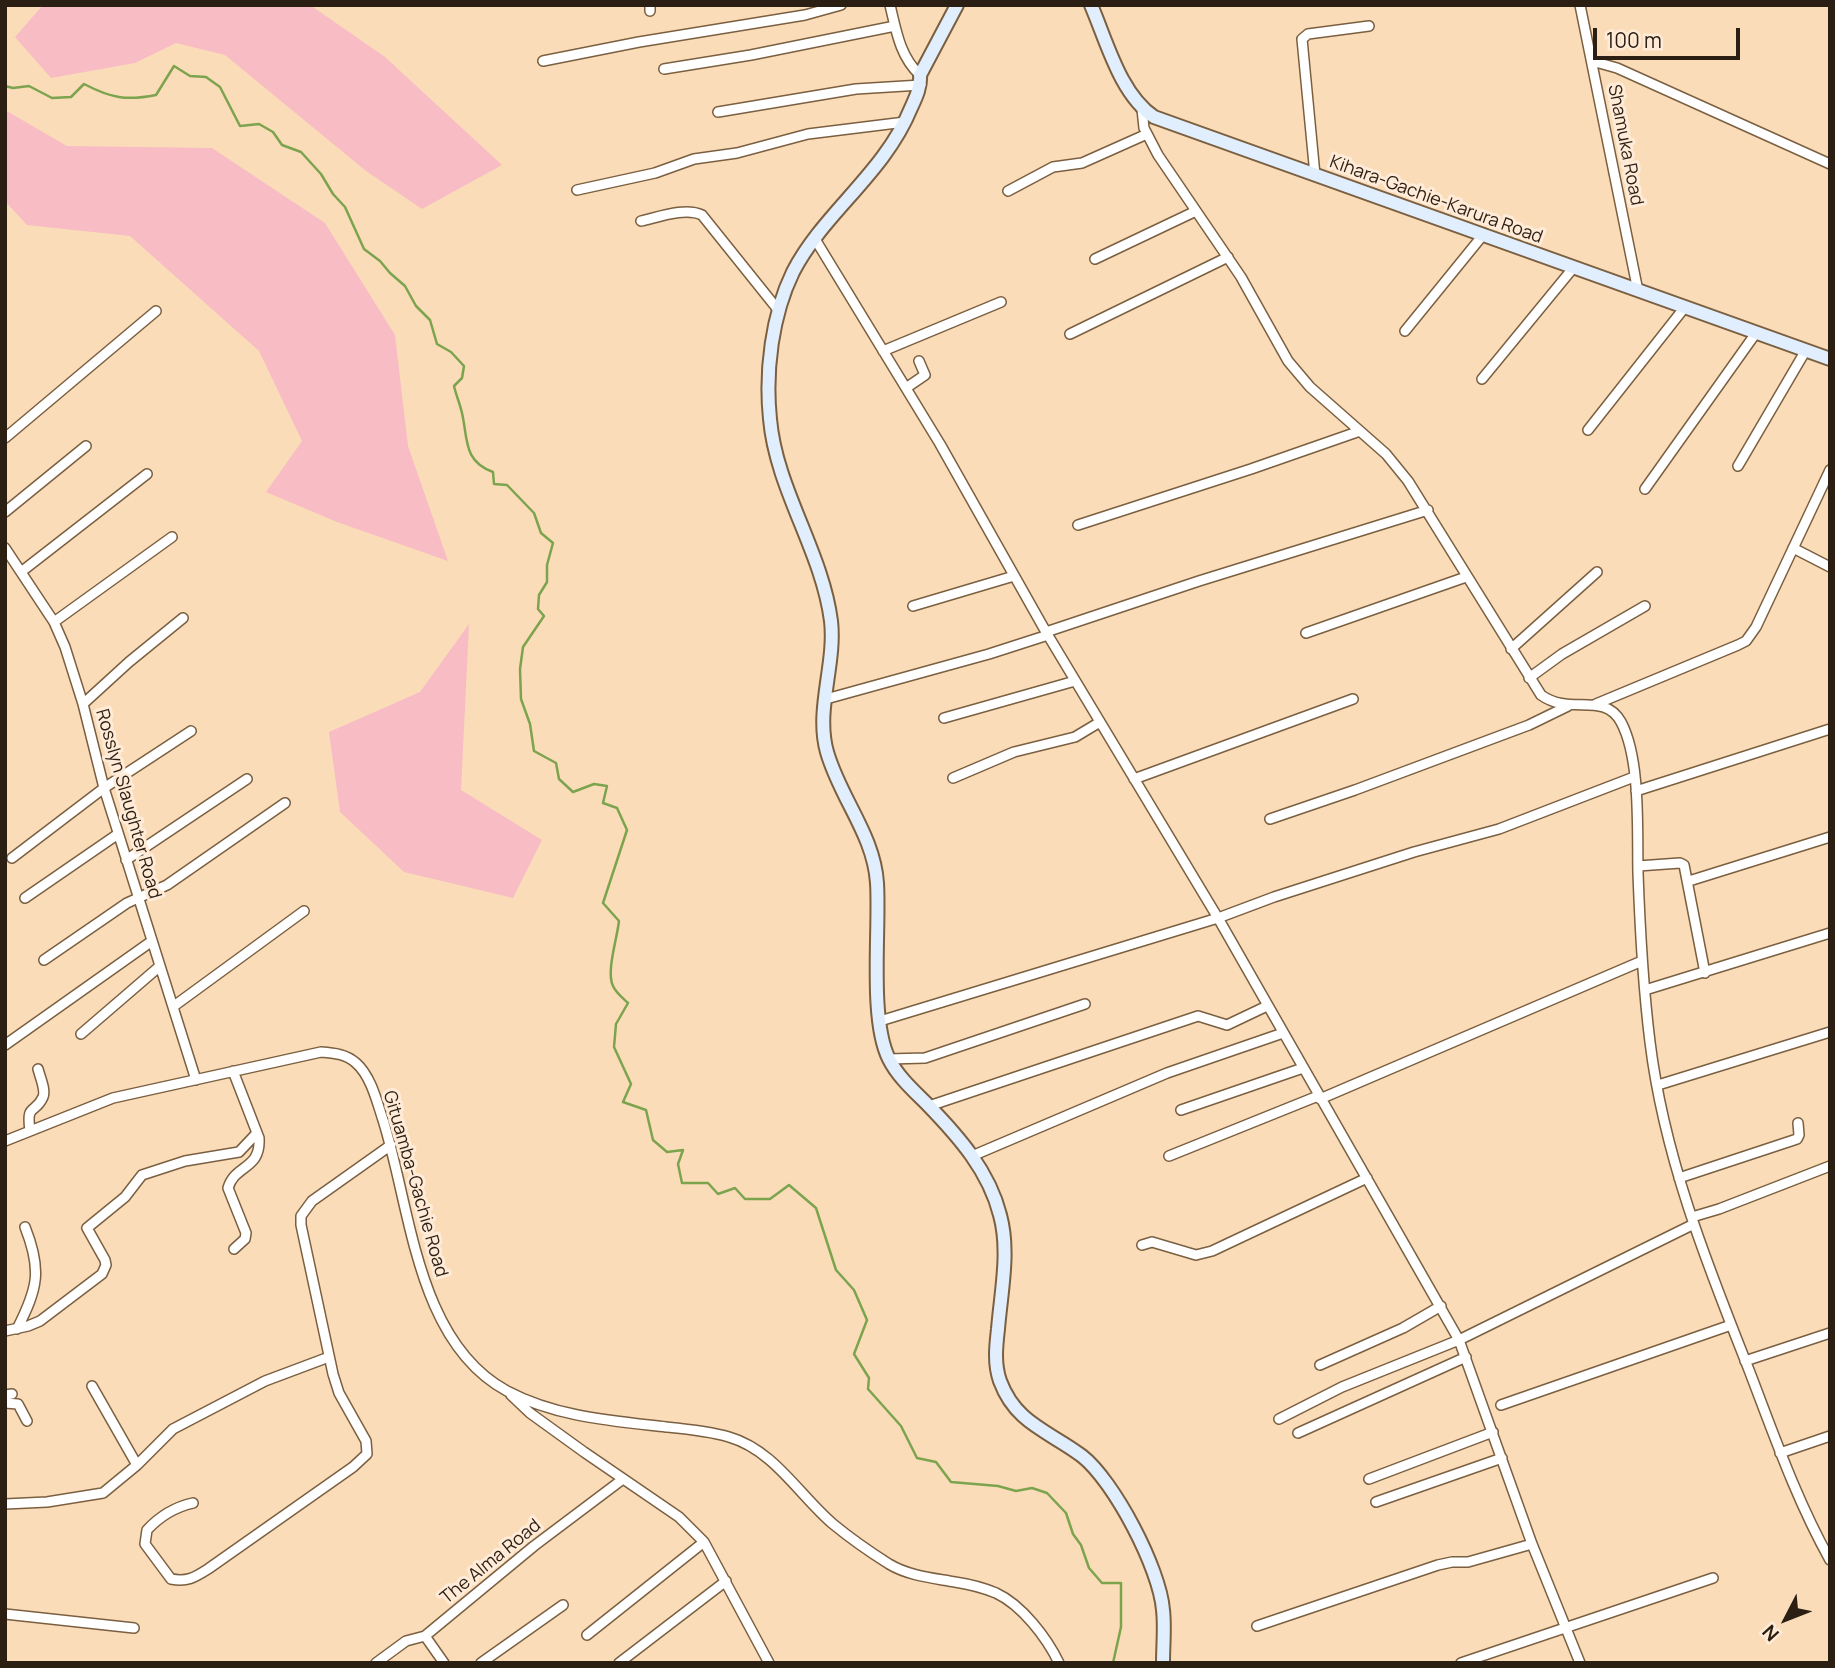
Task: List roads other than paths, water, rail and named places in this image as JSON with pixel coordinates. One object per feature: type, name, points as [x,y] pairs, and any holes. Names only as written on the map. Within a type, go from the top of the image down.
[{"type":"main road","points":[[957,5],[920,80],[905,122],[886,155],[815,239],[795,269],[779,311],[769,383],[770,421],[779,461],[823,580],[831,624],[824,718],[825,747],[835,776],[870,850],[877,877],[880,1021],[889,1059],[908,1085],[959,1137],[985,1175],[1000,1214],[1005,1246],[996,1355],[999,1379],[1013,1405],[1029,1423],[1070,1447],[1088,1461],[1108,1483],[1153,1572],[1163,1607],[1163,1663]]},
{"type":"main road","points":[[1091,5],[1130,96],[1142,109]]},
{"type":"main road","name":"Kihara-Gachie-Karura Road","points":[[1142,109],[1154,117],[1315,176],[1830,359]]},
{"type":"street","points":[[543,61],[639,42],[805,15],[841,5]]},
{"type":"street","points":[[718,112],[920,80],[909,63],[890,5]]},
{"type":"street","name":"Shamuka Road","points":[[1580,5],[1638,290]]},
{"type":"street","points":[[664,69],[751,55],[895,26]]},
{"type":"street","points":[[1315,176],[1302,39],[1308,34],[1369,26]]},
{"type":"street","points":[[1592,61],[1617,68],[1830,164]]},
{"type":"street","points":[[1142,109],[1147,134],[1158,155],[1228,257],[1288,361],[1310,387],[1386,454],[1428,510],[1529,678],[1541,695],[1550,702],[1568,706],[1596,704],[1746,641],[1756,627],[1830,470]]},
{"type":"street","points":[[577,190],[655,173],[694,159],[737,153],[808,134],[905,122]]},
{"type":"street","points":[[1008,191],[1053,167],[1082,163],[1147,134]]},
{"type":"street","points":[[1095,259],[1196,211]]},
{"type":"street","points":[[642,221],[684,212],[702,215],[779,311]]},
{"type":"street","points":[[1405,331],[1483,235]]},
{"type":"street","points":[[815,239],[940,444],[1047,633],[1218,918],[1319,1098],[1441,1306],[1466,1357],[1532,1544],[1580,1663]]},
{"type":"street","points":[[1070,334],[1228,257]]},
{"type":"street","points":[[1482,379],[1574,267]]},
{"type":"street","points":[[883,351],[1001,302]]},
{"type":"street","points":[[1588,430],[1685,307]]},
{"type":"street","points":[[5,438],[156,311]]},
{"type":"street","points":[[1645,489],[1756,333]]},
{"type":"street","points":[[1738,466],[1806,350]]},
{"type":"street","points":[[906,388],[925,375],[919,361]]},
{"type":"street","points":[[1078,525],[1360,431]]},
{"type":"street","points":[[5,512],[86,446]]},
{"type":"street","points":[[21,572],[147,474]]},
{"type":"street","points":[[826,699],[976,657],[1199,581],[1428,510]]},
{"type":"street","points":[[54,622],[172,537]]},
{"type":"street","name":"Rosslyn Slaughter Road","points":[[5,548],[54,622],[65,647],[83,704],[104,788],[196,1080]]},
{"type":"street","points":[[1793,548],[1830,567]]},
{"type":"street","points":[[1511,649],[1597,572]]},
{"type":"street","points":[[913,606],[1014,576]]},
{"type":"street","points":[[1306,633],[1466,577]]},
{"type":"street","points":[[1529,678],[1573,647],[1645,606]]},
{"type":"street","points":[[83,704],[183,618]]},
{"type":"street","points":[[944,718],[1075,681]]},
{"type":"street","points":[[1134,779],[1353,699]]},
{"type":"street","points":[[1596,704],[1611,709],[1621,722],[1632,752],[1636,791],[1642,961],[1650,1044],[1672,1157],[1731,1325],[1795,1493],[1830,1560]]},
{"type":"street","points":[[1270,819],[1529,725],[1568,706]]},
{"type":"street","points":[[953,778],[1014,752],[1075,737],[1100,722]]},
{"type":"street","points":[[1636,791],[1830,729]]},
{"type":"street","points":[[12,858],[104,788],[191,731]]},
{"type":"street","points":[[880,1021],[1218,918],[1414,852],[1499,829],[1634,777]]},
{"type":"street","points":[[126,860],[247,779]]},
{"type":"street","points":[[44,960],[127,903],[167,885],[285,803]]},
{"type":"street","points":[[25,898],[118,834]]},
{"type":"street","points":[[1689,881],[1830,838]]},
{"type":"street","points":[[1638,866],[1681,863],[1686,869],[1705,973]]},
{"type":"street","points":[[174,1006],[304,911]]},
{"type":"street","points":[[1645,990],[1830,933]]},
{"type":"street","points":[[5,1045],[152,941]]},
{"type":"street","points":[[1169,1156],[1319,1098],[1642,961]]},
{"type":"street","points":[[81,1034],[160,966]]},
{"type":"street","points":[[889,1059],[925,1058],[1085,1004]]},
{"type":"street","points":[[929,1106],[1186,1019],[1206,1017],[1227,1025],[1268,1006]]},
{"type":"street","points":[[1658,1084],[1830,1032]]},
{"type":"street","points":[[972,1156],[1167,1073],[1283,1033]]},
{"type":"street","name":"Gituamba-Gachie Road","points":[[5,1141],[113,1098],[321,1052],[348,1058],[357,1063],[368,1080],[391,1145],[425,1282],[445,1326],[464,1356],[485,1376],[508,1391],[561,1411],[596,1419],[693,1430],[727,1436],[750,1444],[771,1460],[833,1524],[892,1565],[913,1574],[997,1594],[1013,1604],[1045,1641],[1059,1663]]},
{"type":"street","points":[[1181,1110],[1303,1068]]},
{"type":"street","points":[[30,1132],[28,1117],[44,1093],[38,1069]]},
{"type":"street","points":[[233,1071],[259,1138],[258,1155],[229,1182],[228,1188],[246,1233],[245,1239],[234,1249]]},
{"type":"street","points":[[1679,1178],[1797,1139],[1798,1123]]},
{"type":"street","points":[[5,1331],[40,1321],[102,1274],[105,1260],[88,1231],[88,1226],[125,1197],[142,1175],[185,1161],[239,1152],[257,1133]]},
{"type":"street","points":[[193,1503],[172,1510],[147,1530],[145,1545],[171,1579],[190,1580],[208,1569],[353,1467],[367,1454],[366,1441],[339,1393],[329,1357],[301,1216],[312,1201],[391,1145]]},
{"type":"street","points":[[1279,1419],[1342,1387],[1459,1340],[1693,1220],[1830,1166]]},
{"type":"street","points":[[1142,1245],[1152,1242],[1196,1255],[1212,1251],[1367,1178]]},
{"type":"street","points":[[17,1328],[29,1307],[37,1262],[25,1227]]},
{"type":"street","points":[[1320,1364],[1403,1328],[1441,1306]]},
{"type":"street","points":[[1501,1405],[1731,1325]]},
{"type":"street","points":[[1745,1361],[1830,1333]]},
{"type":"street","points":[[5,1504],[47,1502],[103,1493],[138,1465],[173,1429],[265,1381],[329,1357]]},
{"type":"street","points":[[1298,1433],[1466,1357]]},
{"type":"street","points":[[92,1386],[138,1465]]},
{"type":"street","points":[[508,1391],[530,1413],[679,1517],[704,1542],[769,1663]]},
{"type":"street","points":[[5,1403],[18,1404],[27,1421]]},
{"type":"street","points":[[1369,1479],[1493,1432]]},
{"type":"street","points":[[1780,1452],[1830,1436]]},
{"type":"street","points":[[1376,1502],[1502,1458]]},
{"type":"street","name":"The Alma Road","points":[[376,1663],[406,1641],[425,1636],[534,1546],[624,1479]]},
{"type":"street","points":[[587,1635],[704,1542]]},
{"type":"street","points":[[1257,1626],[1438,1565],[1468,1562],[1532,1544]]},
{"type":"street","points":[[1461,1663],[1713,1578]]},
{"type":"street","points":[[618,1663],[726,1581]]},
{"type":"street","points":[[481,1663],[563,1605]]},
{"type":"street","points":[[5,1614],[134,1628]]},
{"type":"street","points":[[425,1636],[444,1663]]},
{"type":"waterway","points":[[5,86],[29,86],[52,98],[71,97],[84,84],[111,95],[136,98],[156,95],[174,66],[190,76],[206,77],[220,87],[240,126],[259,124],[273,132],[282,145],[301,152],[321,174],[345,207],[364,249],[405,286],[416,306],[430,320],[437,344],[451,352],[464,366],[462,378],[454,386],[468,448],[476,462],[493,472],[494,484],[507,485],[534,513],[541,533],[553,543],[547,565],[547,582],[539,595],[538,609],[544,616],[523,647],[520,669],[521,699],[530,724],[534,751],[556,763],[559,779],[573,792],[594,784],[607,786],[603,803],[617,808],[627,830],[603,903],[619,921],[611,964],[611,980],[616,991],[628,1003],[616,1024],[614,1047],[631,1084],[623,1102],[646,1110],[653,1140],[667,1152],[683,1150],[678,1164],[682,1183],[708,1183],[718,1194],[735,1188],[745,1199],[770,1199],[789,1185],[816,1208],[836,1270],[854,1290],[867,1320],[854,1354],[869,1378],[868,1389],[901,1426],[917,1458],[936,1462],[951,1482],[998,1486],[1016,1491],[1032,1488],[1047,1493],[1066,1513],[1089,1568],[1102,1583],[1121,1583],[1121,1627],[1113,1663]]}]
